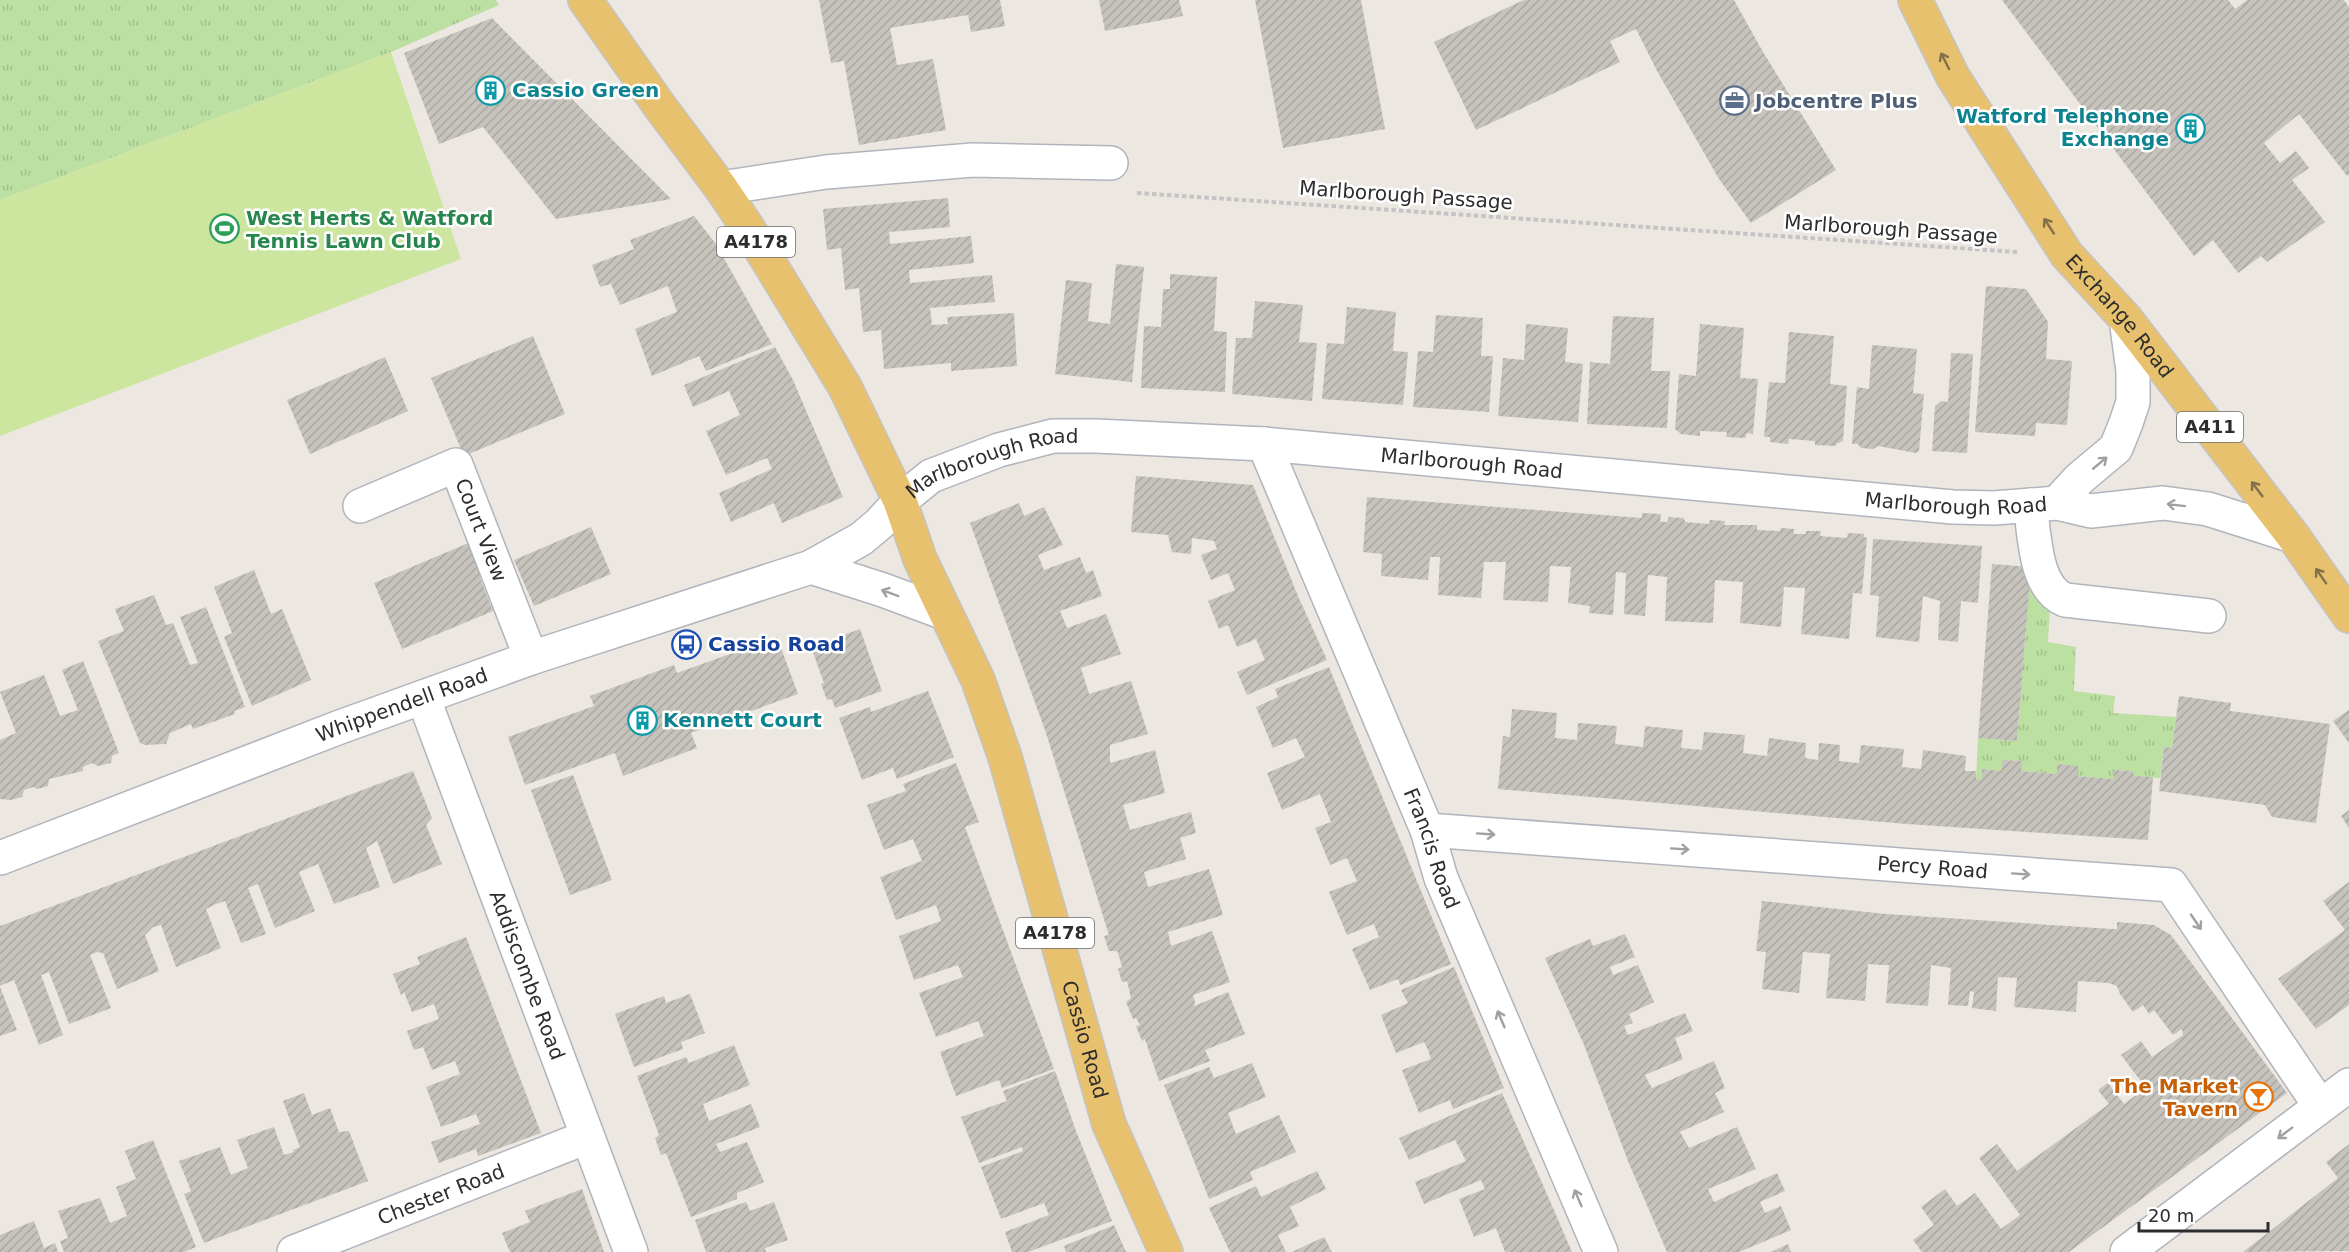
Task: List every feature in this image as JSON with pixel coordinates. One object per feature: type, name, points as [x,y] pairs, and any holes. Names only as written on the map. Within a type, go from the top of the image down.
[{"type":"main road","name":"Cassio Road","points":[[585,0],[721,188],[845,387],[900,501],[920,559],[978,680],[1005,757],[1109,1124],[1166,1252]]},
{"type":"main road","name":"Exchange Road","points":[[1915,0],[1953,77],[2067,255],[2126,319],[2293,536],[2349,615]]},
{"type":"street","points":[[721,188],[826,172],[973,160],[1111,163]]},
{"type":"street","name":"Marlborough Road","points":[[2044,504],[2116,448],[2133,402],[2133,371],[2126,319]]},
{"type":"street","name":"Marlborough Road","points":[[900,501],[931,476],[999,450],[1053,436],[1096,436],[1264,444],[1953,507],[2044,504],[2091,511],[2163,503],[2198,508],[2293,536]]},
{"type":"street","name":"Francis Road","points":[[1264,444],[1427,830],[1441,878],[1601,1252]]},
{"type":"street","name":"Court View","points":[[360,506],[456,465],[531,658]]},
{"type":"street","name":"Whippendell Road","points":[[0,858],[531,658],[811,567],[861,539],[879,524],[900,501]]},
{"type":"street","points":[[2044,504],[2041,575],[2048,589],[2056,596],[2065,600],[2209,616]]},
{"type":"street","points":[[811,567],[945,613]]},
{"type":"street","name":"Addiscombe Road","points":[[423,697],[631,1252]]},
{"type":"street","name":"Percy Road","points":[[1427,830],[2171,885],[2320,1106]]},
{"type":"street","points":[[2127,1252],[2349,1085]]},
{"type":"street","name":"Chester Road","points":[[294,1252],[587,1137]]},
{"type":"path","name":"Marlborough Passage","points":[[1125,192],[1183,194],[1965,250],[2067,255]]},
{"type":"green space","points":[[0,0],[496,0],[499,5],[391,52],[0,200]]},
{"type":"green space","name":"West Herts & Watford Tennis Lawn Club","points":[[391,52],[461,259],[0,436],[0,200]]},
{"type":"green space","points":[[2031,567],[2050,609],[2048,642],[2076,647],[2074,691],[2115,696],[2113,713],[2176,717],[2172,748],[2164,747],[2160,778],[2134,776],[2132,771],[2114,770],[2113,779],[2077,776],[2057,765],[2057,774],[2021,771],[2021,761],[2003,760],[2001,771],[1982,769],[1981,780],[1976,779],[1978,738],[2017,741]]},
{"type":"building","points":[[819,0],[1000,0],[1005,26],[971,32],[968,15],[890,28],[897,65],[933,59],[946,130],[859,145],[844,61],[831,63]]},
{"type":"building","points":[[1099,0],[1179,0],[1183,16],[1105,31]]},
{"type":"building","points":[[1255,0],[1361,0],[1385,129],[1283,148]]},
{"type":"building","name":"Jobcentre Plus","points":[[1524,0],[1734,0],[1763,52],[1836,170],[1751,223],[1719,179],[1657,71],[1636,29],[1610,41],[1620,62],[1476,130],[1434,42]]},
{"type":"building","name":"Watford Telephone Exchange","points":[[2002,0],[2228,0],[2235,9],[2247,0],[2344,0],[2349,7],[2349,175],[2347,176],[2299,114],[2264,143],[2280,163],[2296,151],[2309,168],[2292,180],[2325,222],[2267,262],[2261,256],[2238,273],[2213,240],[2194,256]]},
{"type":"building","name":"Cassio Green","points":[[492,18],[671,199],[556,219],[483,127],[439,144],[404,53]]},
{"type":"building","points":[[948,198],[950,227],[889,232],[890,244],[971,236],[974,263],[909,270],[910,283],[992,275],[995,302],[930,308],[932,325],[948,324],[947,317],[1014,313],[1017,366],[951,371],[951,363],[884,369],[881,330],[863,332],[859,288],[845,290],[841,248],[827,250],[823,209]]},
{"type":"building","points":[[694,216],[716,244],[772,344],[706,371],[699,356],[652,376],[635,329],[677,312],[668,286],[620,305],[611,284],[600,287],[592,265],[634,249],[630,240]]},
{"type":"building","points":[[1116,264],[1144,267],[1132,382],[1055,374],[1066,280],[1092,283],[1088,321],[1110,324]]},
{"type":"building","points":[[1170,274],[1217,277],[1214,331],[1227,332],[1225,392],[1141,388],[1144,326],[1161,327],[1163,289],[1170,289]]},
{"type":"building","points":[[1986,286],[2026,289],[2048,322],[2046,359],[2072,361],[2067,425],[2036,423],[2035,436],[1975,432]]},
{"type":"building","points":[[1255,301],[1303,305],[1299,342],[1317,343],[1312,401],[1232,394],[1236,338],[1252,338]]},
{"type":"building","points":[[1347,307],[1396,312],[1393,351],[1408,352],[1403,405],[1322,399],[1327,343],[1344,344]]},
{"type":"building","points":[[1436,315],[1483,318],[1481,356],[1493,356],[1489,412],[1413,407],[1418,351],[1433,352]]},
{"type":"building","points":[[1613,316],[1654,318],[1651,371],[1670,371],[1667,428],[1587,424],[1590,362],[1610,364]]},
{"type":"building","points":[[1526,324],[1568,328],[1565,362],[1583,364],[1578,422],[1498,416],[1503,358],[1524,360]]},
{"type":"building","points":[[1700,324],[1744,328],[1740,378],[1758,379],[1753,434],[1747,433],[1745,438],[1726,437],[1727,432],[1700,431],[1700,436],[1681,434],[1675,429],[1679,374],[1696,376]]},
{"type":"building","points":[[1789,332],[1834,336],[1830,384],[1847,386],[1843,441],[1836,446],[1815,445],[1815,441],[1789,439],[1788,444],[1770,442],[1770,437],[1764,437],[1769,382],[1785,383]]},
{"type":"building","points":[[533,336],[565,414],[464,456],[431,378]]},
{"type":"building","points":[[1872,345],[1917,349],[1913,393],[1924,394],[1919,451],[1916,453],[1878,446],[1873,449],[1861,448],[1858,444],[1852,444],[1857,387],[1869,389]]},
{"type":"building","points":[[775,347],[793,380],[843,497],[782,523],[774,503],[731,522],[719,493],[772,469],[767,458],[726,475],[706,431],[740,415],[729,391],[693,407],[684,385]]},
{"type":"building","points":[[1951,353],[1973,354],[1967,453],[1932,451],[1935,406],[1941,401],[1948,402]]},
{"type":"building","points":[[385,357],[408,411],[310,454],[287,400]]},
{"type":"building","points":[[1136,476],[1253,485],[1327,660],[1247,695],[1237,672],[1265,660],[1256,639],[1237,647],[1228,625],[1219,629],[1208,601],[1235,590],[1228,573],[1211,580],[1201,555],[1217,549],[1214,541],[1192,538],[1191,554],[1172,552],[1168,535],[1131,532]]},
{"type":"building","points":[[1367,497],[1642,518],[1642,513],[1661,514],[1660,521],[1664,522],[1667,522],[1669,517],[1684,518],[1685,522],[1709,524],[1710,520],[1725,521],[1724,525],[1757,525],[1757,530],[1794,529],[1794,534],[1821,531],[1820,536],[1833,537],[1847,538],[1848,533],[1864,534],[1867,538],[1862,594],[1853,593],[1849,639],[1801,634],[1805,588],[1784,587],[1781,627],[1740,623],[1743,582],[1715,580],[1713,623],[1665,621],[1667,577],[1648,575],[1645,616],[1624,614],[1626,573],[1616,572],[1613,615],[1589,613],[1590,606],[1568,603],[1571,567],[1550,566],[1548,602],[1503,600],[1506,562],[1484,562],[1481,598],[1438,595],[1440,557],[1430,557],[1428,580],[1381,576],[1382,554],[1363,552]]},
{"type":"building","points":[[1019,503],[1024,516],[1044,507],[1063,545],[1038,555],[1044,570],[1080,557],[1086,573],[1093,570],[1102,596],[1060,611],[1067,628],[1106,614],[1121,654],[1081,668],[1089,694],[1131,681],[1148,734],[1110,745],[1110,763],[1155,750],[1165,793],[1123,805],[1130,830],[1191,812],[1196,833],[1180,838],[1186,859],[1144,872],[1148,887],[1209,869],[1223,915],[1168,932],[1171,946],[1212,931],[1230,982],[1193,995],[1194,1006],[1228,992],[1245,1034],[1205,1050],[1210,1061],[1159,1081],[1145,1039],[1142,1041],[1136,1026],[1140,1025],[1136,1018],[1133,1019],[1126,1002],[1131,998],[1127,981],[1122,982],[1118,969],[1122,967],[1118,953],[1109,951],[1104,936],[1109,935],[1046,733],[970,523]]},
{"type":"building","points":[[591,527],[611,574],[534,606],[514,560]]},
{"type":"building","points":[[478,539],[492,573],[480,578],[493,611],[402,649],[374,583]]},
{"type":"building","points":[[1873,539],[1982,546],[1978,603],[1961,601],[1958,642],[1938,640],[1940,601],[1923,596],[1919,642],[1876,637],[1879,596],[1870,595]]},
{"type":"building","points":[[1992,564],[2031,567],[2017,741],[1978,738]]},
{"type":"building","points":[[254,570],[271,614],[282,609],[311,680],[252,706],[224,637],[232,633],[214,587]]},
{"type":"building","points":[[154,595],[166,625],[173,623],[190,665],[198,663],[180,617],[206,607],[245,707],[234,711],[235,714],[193,729],[191,724],[170,733],[166,744],[145,745],[140,743],[98,641],[124,631],[115,609]]},
{"type":"building","points":[[860,629],[882,691],[835,708],[832,699],[827,700],[821,684],[824,683],[811,647]]},
{"type":"building","name":"Kennett Court","points":[[777,637],[798,694],[691,733],[697,748],[623,776],[615,753],[525,785],[508,737],[594,706],[590,696],[674,665],[677,673]]},
{"type":"building","points":[[83,661],[119,753],[112,756],[111,763],[98,766],[92,763],[83,767],[83,771],[49,779],[48,786],[24,790],[22,797],[11,800],[0,799],[0,740],[16,733],[0,692],[44,675],[60,716],[78,710],[62,670]]},
{"type":"building","points":[[1329,667],[1451,964],[1400,985],[1398,979],[1370,990],[1352,949],[1379,937],[1374,924],[1347,935],[1329,892],[1357,881],[1347,858],[1330,865],[1315,828],[1331,822],[1320,794],[1282,810],[1267,773],[1305,757],[1296,738],[1273,748],[1256,707],[1278,697],[1275,689]]},
{"type":"building","points":[[928,691],[954,757],[897,779],[893,768],[862,780],[839,718],[870,707],[871,712]]},
{"type":"building","points":[[2179,696],[2231,703],[2230,711],[2330,724],[2316,823],[2272,817],[2265,805],[2159,791],[2164,747],[2172,748]]},
{"type":"building","points":[[1512,709],[1557,713],[1555,738],[1577,740],[1578,723],[1617,726],[1615,744],[1643,747],[1645,726],[1683,730],[1681,748],[1702,750],[1704,732],[1745,735],[1743,753],[1767,756],[1769,738],[1806,743],[1805,758],[1818,760],[1819,743],[1840,745],[1839,761],[1859,763],[1861,745],[1904,749],[1902,767],[1921,769],[1923,750],[1966,756],[1965,771],[1976,771],[1976,779],[1981,780],[1982,769],[2001,771],[2003,760],[2022,761],[2021,771],[2057,774],[2057,764],[2078,766],[2077,776],[2113,779],[2114,770],[2133,771],[2134,776],[2153,777],[2148,840],[1907,824],[1498,789],[1503,736],[1510,737]]},
{"type":"building","points":[[2349,710],[2349,743],[2333,721]]},
{"type":"building","points":[[956,763],[979,822],[965,827],[1054,1069],[1002,1088],[999,1080],[956,1096],[940,1052],[984,1036],[978,1021],[936,1037],[919,993],[963,977],[958,965],[914,980],[899,936],[941,921],[936,905],[896,920],[880,877],[922,861],[913,839],[884,850],[867,805],[906,791],[903,784]]},
{"type":"building","points":[[413,771],[432,818],[426,825],[442,864],[393,884],[377,841],[366,848],[380,887],[334,904],[318,864],[299,872],[315,911],[275,928],[258,884],[248,888],[266,934],[241,943],[225,901],[216,904],[206,909],[221,948],[176,967],[161,925],[153,927],[145,935],[159,971],[117,989],[103,953],[97,952],[90,955],[111,1008],[69,1024],[49,972],[41,975],[63,1035],[39,1045],[14,980],[0,986],[0,926]]},
{"type":"building","points":[[573,775],[612,880],[570,895],[531,790]]},
{"type":"building","points":[[2349,810],[2349,828],[2341,816]]},
{"type":"building","points":[[2349,882],[2349,1005],[2316,1029],[2278,979],[2345,930],[2323,901]]},
{"type":"building","points":[[1762,901],[1886,914],[2112,929],[2117,929],[2117,922],[2154,925],[2171,935],[2287,1093],[2069,1252],[1922,1252],[1913,1240],[1934,1225],[1921,1207],[1945,1189],[1957,1206],[1975,1193],[2001,1229],[2020,1215],[1979,1158],[1997,1144],[2017,1171],[2109,1104],[2098,1090],[2108,1083],[2124,1104],[2146,1088],[2121,1055],[2141,1041],[2152,1057],[2183,1035],[2182,1029],[2173,1035],[2154,1010],[2149,1014],[2143,1005],[2133,1012],[2117,986],[2109,983],[2078,981],[2076,1012],[2014,1007],[2017,978],[1998,977],[1996,1011],[1972,1008],[1974,992],[1970,991],[1968,1006],[1948,1005],[1951,968],[1931,965],[1928,1006],[1886,1003],[1889,965],[1868,964],[1865,1001],[1826,998],[1830,954],[1803,952],[1799,993],[1762,989],[1766,952],[1756,951]]},
{"type":"building","points":[[1625,934],[1635,957],[1610,967],[1613,975],[1638,965],[1654,1002],[1629,1014],[1633,1023],[1624,1026],[1628,1035],[1685,1013],[1693,1031],[1675,1038],[1683,1059],[1645,1075],[1648,1081],[1652,1088],[1714,1061],[1725,1088],[1715,1093],[1724,1112],[1680,1132],[1689,1148],[1737,1127],[1756,1169],[1708,1189],[1714,1202],[1777,1173],[1785,1191],[1760,1202],[1765,1213],[1781,1206],[1791,1230],[1739,1252],[1667,1252],[1628,1161],[1584,1045],[1545,958],[1590,939],[1593,946]]},
{"type":"building","points":[[466,937],[541,1133],[478,1156],[476,1149],[439,1163],[431,1142],[480,1124],[476,1114],[441,1127],[426,1087],[460,1074],[455,1061],[432,1070],[423,1047],[414,1050],[407,1031],[439,1019],[434,1004],[412,1012],[404,992],[401,995],[393,974],[420,964],[417,957]]},
{"type":"building","points":[[1454,967],[1504,1088],[1453,1109],[1450,1100],[1419,1113],[1402,1070],[1431,1059],[1428,1050],[1424,1042],[1396,1053],[1381,1015],[1408,1003],[1401,990]]},
{"type":"building","points":[[0,987],[17,1030],[0,1036]]},
{"type":"building","points":[[690,994],[705,1033],[681,1042],[683,1049],[634,1067],[615,1014],[664,996],[666,1003]]},
{"type":"building","points":[[734,1045],[750,1085],[703,1104],[709,1121],[751,1104],[760,1127],[716,1144],[720,1152],[747,1142],[764,1182],[737,1193],[737,1199],[691,1217],[666,1153],[661,1155],[655,1138],[659,1135],[637,1076],[686,1057],[689,1063]]},
{"type":"building","points":[[1252,1063],[1266,1097],[1228,1113],[1236,1134],[1279,1115],[1296,1152],[1250,1172],[1253,1180],[1209,1199],[1164,1085],[1209,1067],[1214,1078]]},
{"type":"building","points":[[1055,1071],[1112,1221],[1028,1252],[1012,1252],[1005,1232],[1049,1215],[1044,1203],[1001,1219],[981,1167],[1023,1151],[1022,1147],[979,1163],[961,1117],[1007,1101],[1003,1091]]},
{"type":"building","points":[[304,1093],[312,1115],[330,1108],[339,1132],[349,1131],[368,1181],[204,1243],[184,1194],[191,1191],[179,1161],[220,1147],[231,1175],[248,1168],[237,1140],[274,1127],[284,1155],[294,1152],[293,1150],[300,1147],[283,1101]]},
{"type":"building","points":[[1502,1093],[1572,1252],[1505,1252],[1496,1228],[1474,1237],[1459,1199],[1485,1189],[1481,1180],[1424,1204],[1415,1182],[1466,1161],[1455,1140],[1409,1160],[1399,1138]]},
{"type":"building","points":[[153,1140],[196,1247],[184,1252],[64,1252],[60,1241],[68,1238],[58,1211],[100,1198],[110,1223],[127,1216],[116,1187],[136,1179],[125,1151]]},
{"type":"building","points":[[2349,1144],[2349,1251],[2243,1252],[2338,1178],[2326,1162]]},
{"type":"building","points":[[1317,1171],[1326,1189],[1290,1207],[1299,1226],[1278,1235],[1286,1252],[1230,1252],[1209,1208],[1256,1186],[1261,1197]]},
{"type":"building","points":[[582,1189],[604,1252],[510,1252],[502,1233],[530,1222],[525,1211]]},
{"type":"building","points":[[746,1202],[750,1211],[774,1202],[788,1240],[765,1248],[766,1252],[706,1252],[695,1220]]},
{"type":"building","points":[[34,1221],[44,1248],[55,1243],[58,1252],[0,1252],[0,1235]]},
{"type":"building","points":[[1114,1225],[1126,1252],[1066,1252],[1064,1246]]},
{"type":"building","points":[[1324,1237],[1332,1252],[1292,1252]]},
{"type":"building","points":[[1788,1244],[1791,1252],[1771,1252]]},
{"type":"place","name":"Cassio Green","points":[[491,90]]},
{"type":"place","name":"Jobcentre Plus","points":[[1734,101]]},
{"type":"place","name":"Watford Telephone Exchange","points":[[2190,128]]},
{"type":"place","name":"West Herts & Watford Tennis Lawn Club","points":[[225,229]]},
{"type":"place","name":"Cassio Road","points":[[687,644]]},
{"type":"place","name":"Kennett Court","points":[[642,720]]},
{"type":"place","name":"The Market Tavern","points":[[2259,1097]]}]
